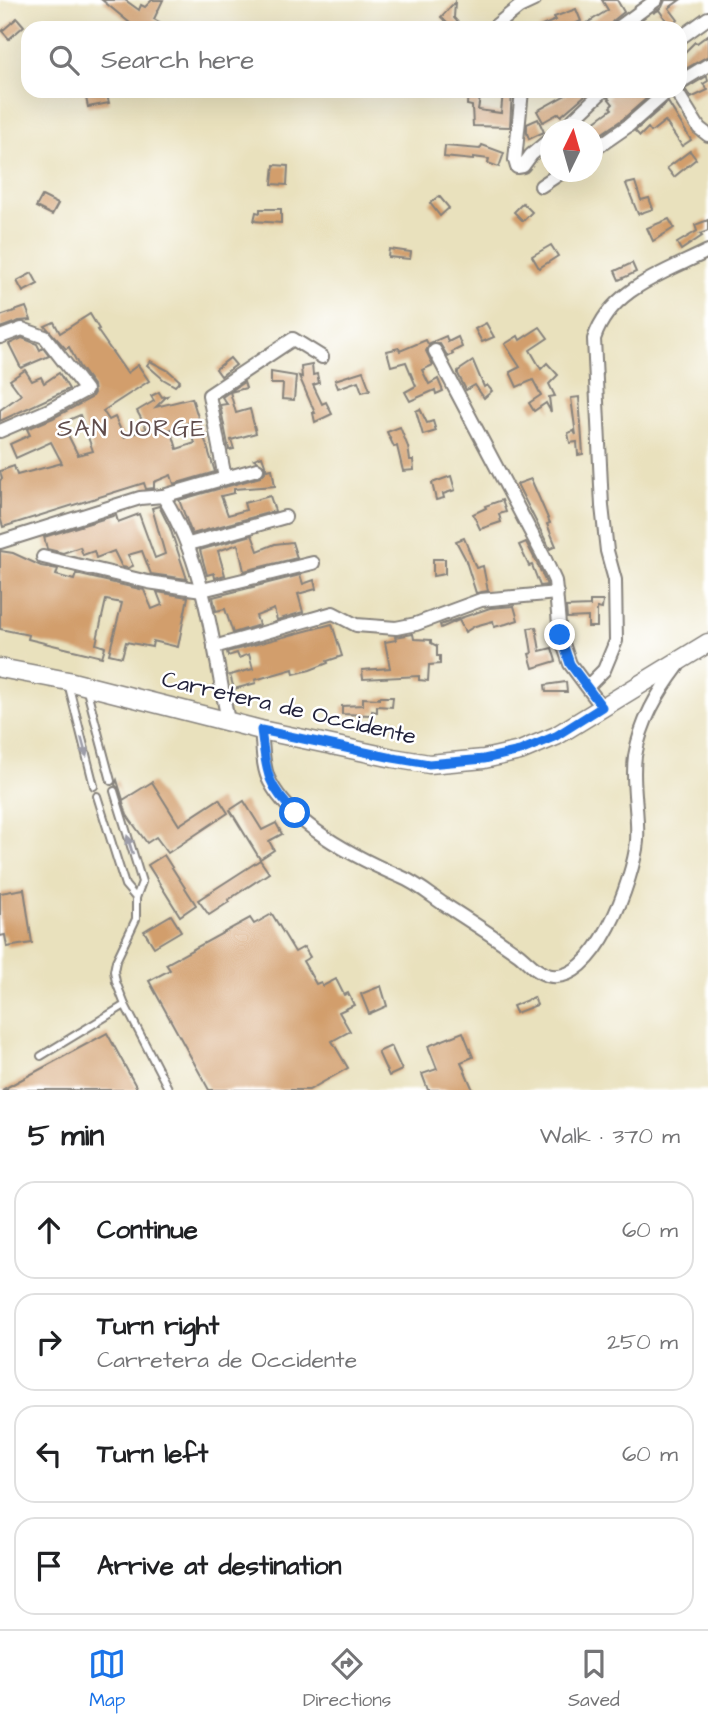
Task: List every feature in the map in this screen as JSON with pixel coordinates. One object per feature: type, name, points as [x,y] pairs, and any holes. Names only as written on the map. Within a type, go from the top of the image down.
[{"type":"main road","name":"Carretera de Occidente","points":[[0,668],[86,685],[261,730],[429,764],[484,759],[520,751],[556,736],[708,643]]},
{"type":"street","points":[[502,21],[519,7],[534,0]]},
{"type":"street","points":[[628,21],[656,0]]},
{"type":"street","points":[[687,33],[708,18]]},
{"type":"street","points":[[687,78],[708,65]]},
{"type":"street","points":[[521,98],[515,160],[517,167],[523,166],[540,148]]},
{"type":"street","points":[[574,119],[596,98]]},
{"type":"street","points":[[603,144],[660,98]]},
{"type":"street","points":[[680,98],[699,128],[708,135]]},
{"type":"street","points":[[541,186],[547,182]]},
{"type":"street","points":[[588,687],[604,670],[616,641],[615,580],[607,551],[602,506],[593,340],[599,323],[630,290],[708,251]]},
{"type":"street","points":[[0,337],[22,330],[45,337],[86,390],[49,410],[0,431]]},
{"type":"street","points":[[225,478],[209,395],[293,339],[322,357]]},
{"type":"street","points":[[435,351],[544,557],[555,581],[560,635],[570,664],[602,707]]},
{"type":"street","points":[[0,542],[140,498],[163,496],[257,468]]},
{"type":"street","points":[[163,496],[189,544],[202,590],[229,721]]},
{"type":"street","points":[[189,544],[285,517]]},
{"type":"street","points":[[43,557],[148,582],[202,590],[313,563]]},
{"type":"street","points":[[214,647],[333,612],[356,625],[396,628],[416,624],[481,600],[557,593]]},
{"type":"street","points":[[261,730],[268,780],[281,799],[317,831],[383,869],[406,879],[475,923],[546,975],[561,976],[575,970],[615,917],[636,842],[635,757],[642,729],[650,707],[680,662]]},
{"type":"lane","points":[[68,681],[94,786]]},
{"type":"lane","points":[[86,685],[111,781]]},
{"type":"lane","points":[[114,791],[142,882],[136,898],[136,919],[114,971],[125,1005],[169,1090]]},
{"type":"lane","points":[[97,796],[125,885],[136,898]]},
{"type":"lane","points":[[41,1056],[125,1005]]},
{"type":"building","points":[[102,0],[125,0],[139,10],[141,5],[145,7],[152,0],[163,0],[154,19],[158,21],[128,21]]},
{"type":"building","points":[[602,0],[617,0],[624,12],[613,21],[590,21],[608,10]]},
{"type":"building","points":[[665,0],[680,0],[669,8],[678,20],[667,21],[659,10],[653,13],[662,7]]},
{"type":"building","points":[[455,2],[454,18],[457,21],[445,21],[441,17]]},
{"type":"building","points":[[576,9],[581,21],[554,21],[556,20],[554,17]]},
{"type":"building","points":[[17,18],[21,23],[21,29],[9,39],[2,31]]},
{"type":"building","points":[[708,35],[708,56],[687,68],[687,50]]},
{"type":"building","points":[[707,76],[708,81],[703,84],[708,90],[691,98],[687,88]]},
{"type":"building","points":[[86,98],[108,98],[109,103],[88,107]]},
{"type":"building","points":[[468,98],[480,98],[478,110],[501,113],[502,98],[512,98],[510,127],[473,126],[472,106],[467,105]]},
{"type":"building","points":[[560,98],[582,98],[561,116],[559,113],[548,119],[541,119],[537,111]]},
{"type":"building","points":[[608,98],[647,98],[603,133],[603,119],[598,119],[612,109],[610,107],[613,104]]},
{"type":"building","points":[[668,102],[691,140],[682,146],[665,121],[651,132],[648,128],[640,136],[635,131]]},
{"type":"building","points":[[538,119],[540,134],[529,139],[527,124]]},
{"type":"building","points":[[482,145],[504,153],[499,167],[488,163],[489,159],[444,157],[445,146],[480,149]]},
{"type":"building","points":[[690,151],[696,159],[674,177],[667,168]]},
{"type":"building","points":[[274,165],[288,166],[287,185],[272,184]]},
{"type":"building","points":[[635,182],[641,200],[649,198],[653,209],[638,214],[626,184]]},
{"type":"building","points":[[42,196],[58,204],[52,215],[36,207]]},
{"type":"building","points":[[439,196],[449,208],[440,216],[430,203]]},
{"type":"building","points":[[523,203],[532,212],[523,221],[514,212]]},
{"type":"building","points":[[260,209],[281,209],[281,223],[254,221],[256,212],[260,213]]},
{"type":"building","points":[[669,219],[674,228],[653,241],[647,228]]},
{"type":"building","points":[[708,220],[708,231],[700,234],[702,236],[681,250],[677,243],[697,231],[695,225]]},
{"type":"building","points":[[551,245],[558,256],[539,268],[532,256]]},
{"type":"building","points":[[389,249],[411,252],[410,259],[388,257]]},
{"type":"building","points":[[632,263],[636,272],[619,280],[615,271]]},
{"type":"building","points":[[32,273],[38,284],[23,292],[17,281]]},
{"type":"building","points":[[26,307],[31,320],[0,328],[0,316]]},
{"type":"building","points":[[90,314],[99,329],[97,330],[127,373],[138,365],[149,381],[103,411],[109,420],[115,417],[124,437],[147,429],[137,411],[154,401],[151,396],[159,392],[162,397],[167,396],[156,407],[192,398],[215,472],[174,484],[171,475],[154,482],[154,488],[146,489],[144,483],[3,527],[0,517],[0,471],[14,466],[17,475],[62,463],[51,442],[16,458],[10,444],[30,435],[27,429],[91,398],[94,393],[93,385],[69,347],[66,349],[45,326],[54,322],[60,333]],"holes":[[[80,415],[93,451],[78,455],[62,423]],[[188,423],[195,443],[177,449],[171,429]]]},
{"type":"building","points":[[486,323],[494,337],[482,342],[475,329]]},
{"type":"building","points":[[540,327],[548,338],[530,350],[541,369],[547,363],[558,375],[549,384],[555,396],[549,397],[551,412],[546,403],[534,411],[529,403],[541,395],[533,380],[517,387],[510,372],[520,367],[505,344],[518,336],[520,340]]},
{"type":"building","points":[[446,336],[448,342],[458,337],[462,347],[448,357],[440,344],[430,344],[426,351],[433,365],[422,370],[429,384],[438,379],[443,391],[436,394],[435,390],[410,401],[405,392],[416,386],[406,362],[391,366],[387,351],[399,348],[400,351],[426,340],[428,344]]},
{"type":"building","points":[[22,338],[37,344],[40,350],[43,348],[49,356],[21,368],[9,344]]},
{"type":"building","points":[[230,358],[236,365],[221,376],[216,369]]},
{"type":"building","points":[[150,361],[169,371],[180,381],[175,386],[163,379],[147,365]]},
{"type":"building","points":[[473,361],[484,387],[487,385],[492,391],[484,398],[475,385],[466,390],[458,374],[458,371]]},
{"type":"building","points":[[312,365],[313,375],[317,374],[319,383],[313,385],[322,404],[326,402],[332,414],[315,422],[315,413],[299,376],[302,377],[301,367]]},
{"type":"building","points":[[25,370],[32,381],[41,377],[44,383],[59,373],[69,389],[0,421],[0,410],[21,395],[10,380]]},
{"type":"building","points":[[363,371],[370,390],[362,392],[358,381],[338,388],[335,380]]},
{"type":"building","points":[[271,372],[296,376],[294,400],[282,399],[283,384],[271,384]]},
{"type":"building","points":[[244,382],[246,388],[230,392],[236,413],[250,409],[256,433],[231,440],[234,449],[229,450],[220,405],[227,404],[222,397]]},
{"type":"building","points":[[579,397],[583,454],[578,455],[577,442],[570,443],[568,433],[574,431],[576,435],[571,398]]},
{"type":"building","points":[[420,409],[427,423],[433,421],[436,431],[423,435],[416,411]]},
{"type":"building","points":[[400,427],[410,460],[413,460],[414,470],[403,471],[397,446],[394,447],[387,432]]},
{"type":"building","points":[[262,456],[267,470],[272,469],[275,486],[234,489],[234,493],[221,496],[228,515],[246,510],[244,503],[270,496],[275,511],[192,534],[179,500],[260,477],[265,472],[265,466],[254,459]]},
{"type":"building","points":[[451,476],[455,490],[436,500],[432,483]]},
{"type":"building","points":[[531,479],[550,523],[547,524],[556,546],[550,549],[517,484]]},
{"type":"building","points":[[502,500],[506,512],[499,514],[501,522],[480,529],[473,514]]},
{"type":"building","points":[[159,506],[170,528],[187,579],[151,574],[142,551],[128,555],[133,566],[128,568],[122,567],[114,551],[96,558],[94,551],[83,555],[80,547],[63,553],[47,549],[44,537],[116,515],[118,522],[139,514],[155,558],[165,554],[152,508]]},
{"type":"building","points":[[252,535],[258,551],[275,544],[292,542],[297,558],[244,571],[238,544],[218,551],[225,575],[215,578],[214,573],[207,575],[200,550]]},
{"type":"building","points":[[464,538],[476,568],[483,566],[488,591],[476,593],[465,558],[456,541]]},
{"type":"building","points":[[526,542],[547,585],[540,586],[532,565],[529,566],[519,545]]},
{"type":"building","points":[[0,551],[13,553],[41,566],[58,569],[56,575],[74,580],[76,574],[144,590],[152,609],[162,605],[157,592],[188,597],[178,647],[153,641],[152,647],[126,642],[122,657],[109,654],[122,603],[106,600],[96,644],[105,647],[102,657],[28,639],[29,635],[0,629]]},
{"type":"building","points":[[433,559],[445,559],[445,574],[433,576]]},
{"type":"building","points":[[300,575],[303,584],[314,580],[316,589],[298,594],[303,612],[277,620],[274,609],[256,616],[259,625],[233,633],[225,609],[216,611],[213,597]]},
{"type":"building","points":[[590,601],[603,601],[602,609],[597,608],[597,627],[588,627],[588,617],[567,618],[566,607],[590,606]]},
{"type":"building","points":[[514,606],[518,620],[506,624],[494,627],[493,621],[465,632],[459,620],[441,628],[440,625],[490,608]]},
{"type":"building","points":[[332,624],[342,656],[310,670],[294,674],[293,669],[234,689],[230,675],[253,669],[249,654],[239,658],[237,653],[228,656],[227,652]]},
{"type":"building","points":[[536,627],[540,651],[552,648],[556,661],[533,668],[529,654],[532,653],[528,628]]},
{"type":"building","points":[[413,634],[414,639],[431,640],[431,643],[437,646],[440,664],[429,665],[428,681],[419,680],[419,676],[363,679],[362,670],[390,668],[385,642]]},
{"type":"building","points":[[566,682],[567,692],[546,692],[545,685]]},
{"type":"building","points":[[393,697],[392,707],[377,706],[377,712],[372,711],[372,715],[342,714],[342,706],[363,705],[363,698]]},
{"type":"building","points":[[117,780],[123,800],[152,782],[179,825],[219,799],[228,813],[168,853],[156,837],[147,843],[131,821],[115,785]]},
{"type":"building","points":[[244,801],[262,830],[276,823],[282,834],[269,841],[274,850],[260,859],[230,810]]},
{"type":"building","points":[[164,855],[196,905],[180,916],[148,865]]},
{"type":"building","points":[[260,860],[269,873],[209,915],[198,900]]},
{"type":"building","points":[[24,889],[32,943],[7,947],[5,935],[0,936],[0,893]]},
{"type":"building","points":[[272,914],[295,952],[304,947],[310,957],[303,961],[316,984],[321,982],[323,986],[336,979],[344,995],[348,993],[354,1005],[339,1012],[350,1031],[332,1041],[348,1068],[309,1090],[209,1090],[149,981],[170,970],[166,964],[250,918],[254,924]]},
{"type":"building","points":[[171,915],[181,931],[154,947],[144,931]]},
{"type":"building","points":[[381,986],[387,1006],[369,1014],[361,994]]},
{"type":"building","points":[[534,997],[537,1005],[516,1013],[513,1006]]},
{"type":"building","points":[[463,1032],[473,1057],[461,1062],[473,1090],[428,1090],[422,1074],[437,1069],[428,1046]]},
{"type":"building","points":[[107,1033],[138,1090],[2,1090]]},
{"type":"building","points":[[391,1046],[402,1070],[389,1076],[378,1052]]},
{"type":"district","name":"SAN JORGE","points":[[132,429]]},
{"type":"route","points":[[295,813],[268,780],[261,730],[429,764],[484,759],[520,751],[556,736],[602,707],[570,664],[560,635]]}]
